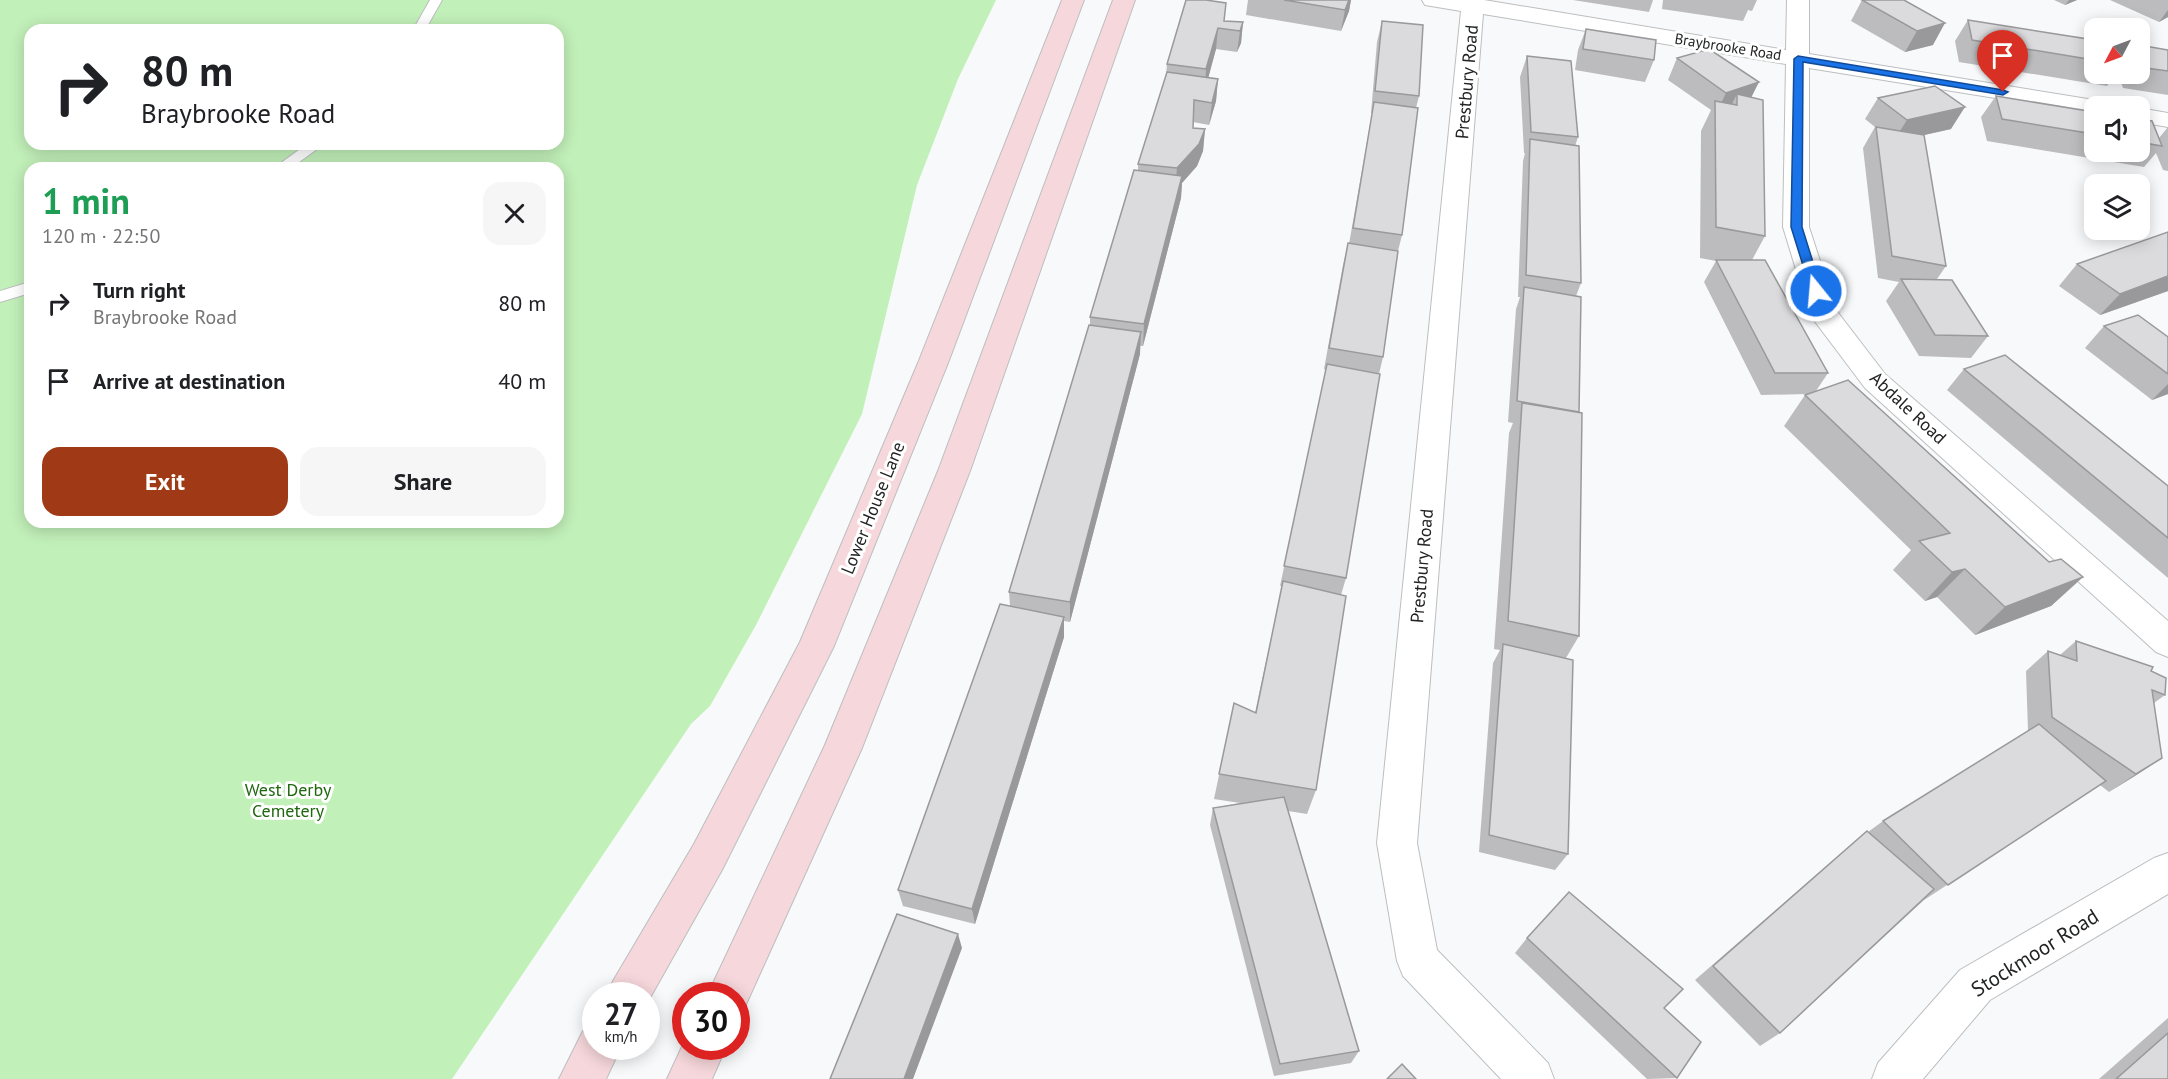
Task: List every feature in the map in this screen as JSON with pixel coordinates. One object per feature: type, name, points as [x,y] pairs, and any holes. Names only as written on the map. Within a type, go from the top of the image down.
[{"type":"street","name":"Lower House Lane","points":[[636,982],[708,857],[816,646],[933,363],[1073,0]]},
{"type":"street","points":[[734,982],[843,748],[949,482],[1124,0]]},
{"type":"street","name":"Braybrooke Road","points":[[1433,0],[1474,3],[2084,105]]},
{"type":"street","name":"Abdale Road","points":[[1798,0],[1796,227],[1823,312],[1875,381],[2168,642]]},
{"type":"street","name":"Prestbury Road","points":[[1474,3],[1397,843],[1418,961],[1532,1079]]},
{"type":"street","points":[[2150,117],[2168,120]]},
{"type":"street","name":"Stockmoor Road","points":[[1894,1079],[1975,985],[2168,872]]},
{"type":"street","points":[[581,1079],[592,1060]]},
{"type":"street","points":[[689,1079],[698,1060]]},
{"type":"lane","points":[[422,24],[436,0]]},
{"type":"lane","points":[[290,162],[308,150]]},
{"type":"lane","points":[[0,297],[24,289]]},
{"type":"green space","name":"West Derby Cemetery","points":[[0,0],[996,0],[958,79],[917,185],[862,414],[756,625],[710,706],[691,724],[452,1079],[0,1079]]},
{"type":"building","points":[[1186,0],[1226,3],[1224,21],[1243,22],[1240,31],[1218,28],[1206,69],[1167,64]]},
{"type":"building","points":[[1284,0],[1349,0],[1345,10]]},
{"type":"building","points":[[1862,0],[1904,0],[1945,23],[1917,31]]},
{"type":"building","points":[[1968,20],[2084,38],[2084,58],[1972,40]]},
{"type":"building","points":[[1382,21],[1423,25],[1419,96],[1375,91]]},
{"type":"building","points":[[1586,29],[1656,40],[1654,60],[1583,49]]},
{"type":"building","points":[[2150,47],[2168,50],[2168,71],[2150,69]]},
{"type":"building","points":[[1709,49],[1759,82],[1726,93],[1677,58]]},
{"type":"building","points":[[1527,56],[1571,61],[1578,137],[1531,132]]},
{"type":"building","points":[[1167,72],[1218,79],[1212,103],[1194,100],[1193,128],[1205,129],[1199,144],[1177,168],[1138,164]]},
{"type":"building","points":[[1935,86],[1965,107],[1907,120],[1878,98]]},
{"type":"building","points":[[1737,94],[1763,100],[1765,236],[1716,227],[1715,101],[1737,105]]},
{"type":"building","points":[[1996,96],[2084,110],[2084,132],[2002,119]]},
{"type":"building","points":[[1374,102],[1418,108],[1402,235],[1353,228]]},
{"type":"building","points":[[2150,121],[2152,121],[2162,146],[2150,144]]},
{"type":"building","points":[[1876,127],[1924,135],[1946,266],[1892,256]]},
{"type":"building","points":[[1530,139],[1579,146],[1581,283],[1526,275]]},
{"type":"building","points":[[1134,170],[1182,176],[1144,324],[1090,317]]},
{"type":"building","points":[[2168,232],[2168,276],[2120,294],[2077,264],[2150,240]]},
{"type":"building","points":[[1348,243],[1398,251],[1383,357],[1329,348]]},
{"type":"building","points":[[1716,260],[1765,260],[1828,373],[1775,373]]},
{"type":"building","points":[[1901,279],[1952,280],[1988,336],[1935,335]]},
{"type":"building","points":[[1524,287],[1581,297],[1579,412],[1517,401]]},
{"type":"building","points":[[2138,315],[2168,337],[2168,374],[2104,326]]},
{"type":"building","points":[[1089,325],[1141,332],[1070,602],[1009,592]]},
{"type":"building","points":[[2005,355],[2168,486],[2168,538],[1964,369]]},
{"type":"building","points":[[1327,364],[1380,374],[1346,578],[1284,566]]},
{"type":"building","points":[[1848,380],[2049,562],[2061,559],[2083,577],[2005,607],[1965,569],[1952,572],[1919,541],[1950,533],[1805,395]]},
{"type":"building","points":[[1522,403],[1582,413],[1579,636],[1508,621]]},
{"type":"building","points":[[1283,581],[1346,596],[1316,790],[1219,774],[1234,703],[1256,713]]},
{"type":"building","points":[[1000,604],[1064,617],[972,909],[898,890]]},
{"type":"building","points":[[2076,641],[2153,667],[2151,671],[2166,678],[2165,695],[2152,690],[2162,758],[2136,774],[2052,717],[2048,651],[2077,661]]},
{"type":"building","points":[[1503,644],[1573,660],[1568,854],[1489,835]]},
{"type":"building","points":[[2039,724],[2106,781],[1948,885],[1883,821]]},
{"type":"building","points":[[1284,797],[1359,1051],[1280,1064],[1213,808]]},
{"type":"building","points":[[1867,831],[1934,889],[1780,1033],[1713,966]]},
{"type":"building","points":[[1569,892],[1683,989],[1664,1008],[1701,1042],[1677,1078],[1527,938]]},
{"type":"building","points":[[897,914],[958,934],[904,1079],[830,1079]]},
{"type":"building","points":[[2168,1033],[2168,1079],[2116,1079]]},
{"type":"building","points":[[1402,1064],[1416,1079],[1387,1079]]},
{"type":"route","points":[[1816,291],[1796,227],[1798,59],[2003,92]]}]
